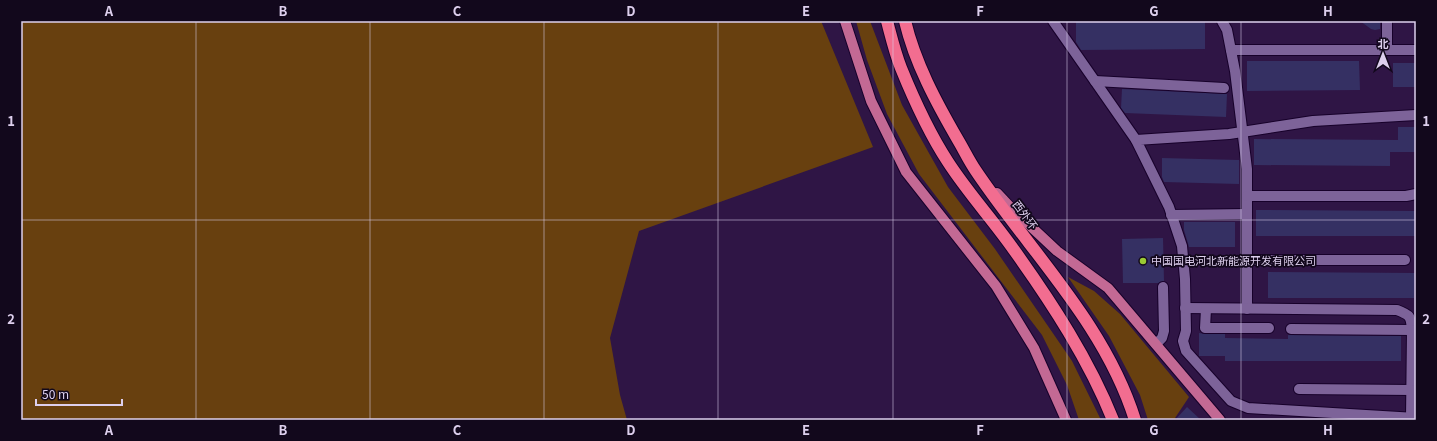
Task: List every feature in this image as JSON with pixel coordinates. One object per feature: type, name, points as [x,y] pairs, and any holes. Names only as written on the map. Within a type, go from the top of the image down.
[{"type":"highway","points":[[886,21],[900,67],[924,121],[948,162],[1013,249],[1071,336],[1114,420]]},
{"type":"highway","name":"西外环","points":[[905,21],[910,41],[939,108],[976,171],[1062,285],[1089,325],[1111,363],[1131,405],[1135,420]]},
{"type":"main road","points":[[845,21],[871,101],[906,172],[996,286],[1034,348],[1066,420]]},
{"type":"main road","points":[[971,162],[1011,208],[1057,251],[1108,288],[1216,418]]},
{"type":"street","points":[[1053,21],[1136,140],[1171,215],[1182,246],[1185,279],[1185,308],[1186,332],[1183,341],[1186,351],[1231,401],[1248,408],[1414,418],[1412,390],[1414,340],[1411,320],[1407,314],[1397,310],[1185,308]]},
{"type":"street","points":[[1222,21],[1227,30],[1235,71],[1246,169],[1247,309]]},
{"type":"street","points":[[1387,21],[1387,50]]},
{"type":"street","points":[[1231,50],[1416,50]]},
{"type":"street","points":[[1095,81],[1224,88]]},
{"type":"street","points":[[1136,140],[1229,134],[1313,121],[1416,115]]},
{"type":"street","points":[[1247,196],[1406,196],[1416,194]]},
{"type":"street","points":[[1171,215],[1247,214]]},
{"type":"street","points":[[1247,260],[1406,260]]},
{"type":"street","points":[[1156,344],[1162,338],[1164,331],[1163,287]]},
{"type":"street","points":[[1206,309],[1205,328],[1269,328]]},
{"type":"street","points":[[1291,329],[1412,330]]},
{"type":"street","points":[[1299,388],[1412,390]]},
{"type":"shaded area","points":[[21,21],[821,21],[873,147],[639,231],[610,338],[620,395],[627,420],[21,420]]},
{"type":"shaded area","points":[[856,21],[870,21],[902,105],[948,187],[995,249],[1072,361],[1101,420],[1079,420],[1067,385],[1042,335],[919,174],[887,114],[867,60]]},
{"type":"shaded area","points":[[1068,277],[1094,291],[1120,314],[1189,397],[1175,418],[1177,420],[1148,420],[1140,395],[1109,336]]},
{"type":"building","points":[[1076,21],[1205,21],[1205,49],[1081,50],[1076,42]]},
{"type":"building","points":[[1360,21],[1380,21],[1380,29],[1371,29]]},
{"type":"building","points":[[1247,61],[1359,61],[1360,90],[1247,91]]},
{"type":"building","points":[[1393,63],[1416,63],[1416,87],[1393,87]]},
{"type":"building","points":[[1122,89],[1227,94],[1226,117],[1125,113],[1121,108]]},
{"type":"building","points":[[1398,127],[1416,127],[1416,152],[1390,152],[1390,166],[1254,165],[1254,139],[1398,140]]},
{"type":"building","points":[[1162,158],[1239,160],[1239,184],[1164,182],[1162,177]]},
{"type":"building","points":[[1256,210],[1416,211],[1416,236],[1256,236]]},
{"type":"building","points":[[1184,222],[1235,222],[1235,247],[1189,247],[1184,230]]},
{"type":"building","name":"中国国电河北新能源开发有限公司","points":[[1163,238],[1164,281],[1159,283],[1123,283],[1122,239]]},
{"type":"building","points":[[1268,272],[1415,273],[1414,298],[1268,298]]},
{"type":"building","points":[[1199,333],[1225,334],[1225,338],[1288,339],[1288,335],[1401,336],[1401,361],[1225,361],[1225,356],[1199,356]]},
{"type":"building","points":[[1187,407],[1201,420],[1175,420]]},
{"type":"place","name":"中国国电河北新能源开发有限公司","points":[[1143,261]]}]
